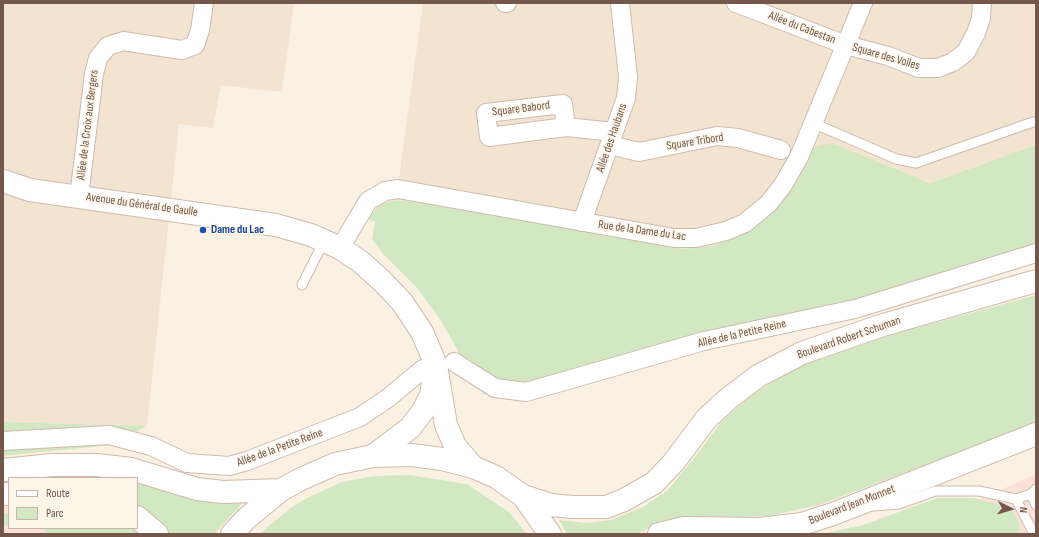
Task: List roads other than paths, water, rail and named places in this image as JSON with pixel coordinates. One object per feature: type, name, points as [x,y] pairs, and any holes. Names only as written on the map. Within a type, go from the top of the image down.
[{"type":"main road","name":"Avenue du Général de Gaulle","points":[[3,181],[30,190],[276,225],[311,235],[332,244],[361,262],[382,281],[402,302],[422,332],[437,365],[446,425],[455,446],[473,467]]},
{"type":"main road","name":"Boulevard Robert Schuman","points":[[523,496],[551,506],[572,508],[606,507],[624,500],[654,483],[673,463],[707,418],[729,398],[758,376],[802,353],[880,326],[1036,281]]},
{"type":"main road","points":[[373,456],[410,428],[423,411],[431,395],[437,365]]},
{"type":"main road","name":"Boulevard Jean Monnet","points":[[659,534],[684,528],[760,529],[802,524],[848,508],[1036,434]]},
{"type":"main road","points":[[232,534],[247,518],[281,490],[335,464],[373,456],[427,457],[442,459],[473,467],[496,477],[523,496],[550,534]]},
{"type":"main road","points":[[3,470],[52,465],[96,464],[131,470],[197,489],[223,492],[281,490]]},
{"type":"main road","points":[[138,518],[157,534]]},
{"type":"street","name":"Allée de la Croix aux Bergers","points":[[79,197],[94,74],[98,58],[108,46],[123,42],[182,50],[195,45],[200,30],[204,3]]},
{"type":"street","name":"Allée des Haubans","points":[[582,222],[626,98],[628,77],[620,3]]},
{"type":"street","name":"Allée du Cabestan","points":[[736,3],[846,45]]},
{"type":"street","name":"Rue de la Dame du Lac","points":[[332,244],[368,202],[385,191],[398,189],[681,238],[696,238],[726,231],[745,223],[769,203],[784,185],[799,157],[863,3]]},
{"type":"street","name":"Square des Voiles","points":[[846,45],[888,56],[919,68],[938,68],[953,62],[966,52],[976,33],[981,18],[982,3]]},
{"type":"street","points":[[566,127],[612,138]]},
{"type":"street","name":"Square Tribord","points":[[612,138],[640,152],[717,136],[738,138],[781,150]]},
{"type":"street","name":"Allée de la Petite Reine","points":[[3,441],[109,435],[152,446],[187,462],[229,466],[247,461],[360,418],[437,365],[495,388],[526,392],[704,341],[855,309],[1036,253]]},
{"type":"lane","points":[[813,123],[896,159],[916,163],[1033,122]]},
{"type":"lane","points":[[302,285],[332,244]]},
{"type":"lane","points":[[848,508],[899,504],[935,491],[979,492],[1016,499],[1034,492],[1036,505]]},
{"type":"lane","points":[[1016,499],[1034,534]]},
{"type":"place","name":"Dame du Lac","points":[[203,230]]}]
